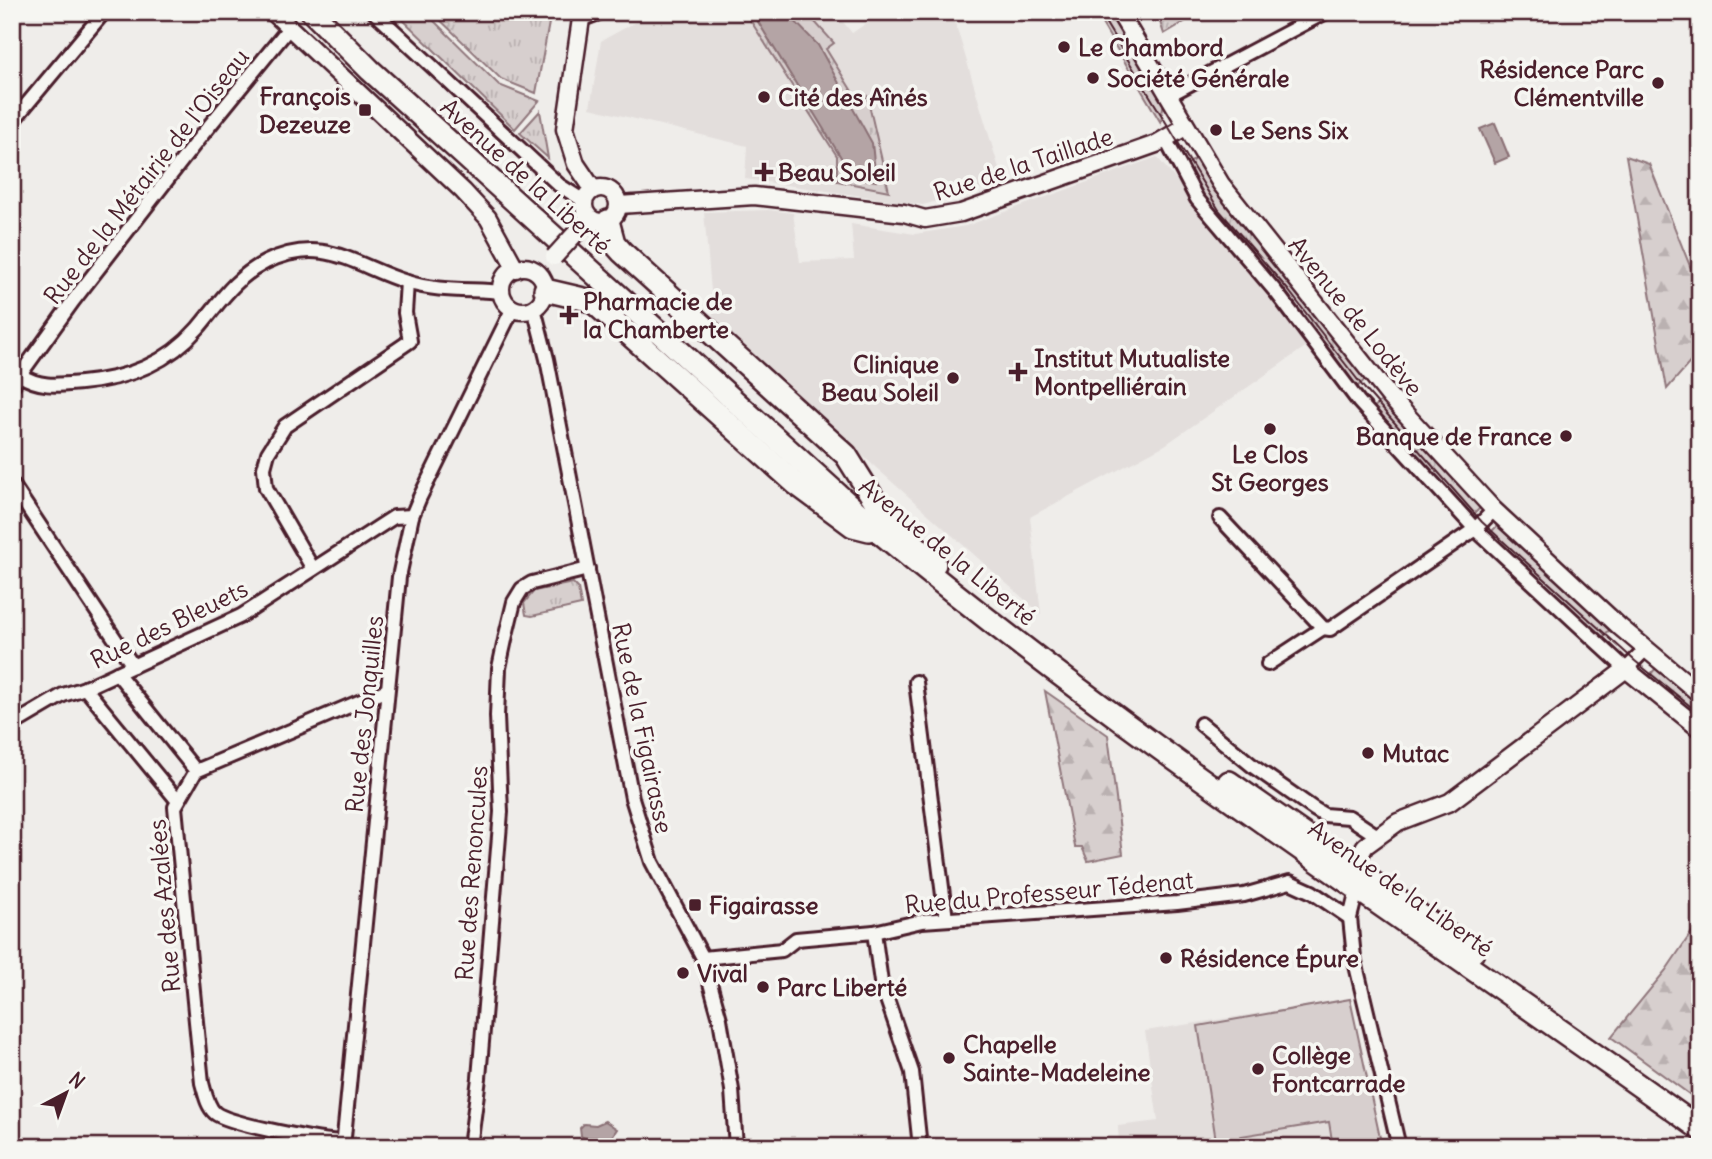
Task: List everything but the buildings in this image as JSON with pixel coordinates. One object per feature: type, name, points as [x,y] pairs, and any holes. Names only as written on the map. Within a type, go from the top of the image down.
[{"type":"main road","name":"Avenue de la Liberté","points":[[312,12],[370,70],[878,531],[955,595],[1135,732],[1700,1129]]},
{"type":"main road","points":[[600,217],[622,252],[846,455],[883,514],[930,556],[955,595]]},
{"type":"main road","points":[[539,290],[592,301],[822,505],[853,526],[878,531]]},
{"type":"main road","name":"Avenue de la Liberté","points":[[1135,732],[1203,764],[1355,865],[1460,942],[1607,1062]]},
{"type":"street","points":[[12,122],[104,12]]},
{"type":"street","points":[[273,12],[463,191],[488,218],[516,269]]},
{"type":"street","points":[[374,12],[559,185],[589,195],[610,190],[617,197],[600,217],[554,257],[539,290],[528,310],[513,309],[502,292],[505,278],[516,269],[527,268],[539,290]]},
{"type":"street","points":[[600,217],[585,210],[589,195],[565,129],[581,16],[601,12]]},
{"type":"street","name":"Avenue de Lodève","points":[[1119,12],[1185,127],[1236,205],[1390,397],[1494,510],[1646,649],[1700,694]]},
{"type":"street","points":[[1169,95],[1326,12]]},
{"type":"street","name":"Rue de la Métairie de l'Oiseau","points":[[16,380],[189,151],[289,28]]},
{"type":"street","name":"Rue de la Taillade","points":[[600,217],[754,196],[904,213],[925,219],[961,213],[1166,140],[1185,127]]},
{"type":"street","name":"Avenue de Lodève","points":[[1166,140],[1197,199],[1276,292],[1359,402],[1475,529],[1626,669],[1700,729]]},
{"type":"street","points":[[16,380],[47,386],[106,381],[144,370],[163,359],[197,329],[233,283],[268,261],[292,253],[335,253],[407,282],[447,289],[502,292]]},
{"type":"street","points":[[313,569],[266,488],[264,468],[268,453],[285,426],[410,341],[405,313],[407,282]]},
{"type":"street","name":"Rue de la Figairasse","points":[[539,290],[547,359],[636,811],[652,862],[703,958],[720,1018],[732,1090],[736,1147]]},
{"type":"street","name":"Rue des Jonquilles","points":[[344,1145],[399,577],[412,516],[513,309]]},
{"type":"street","points":[[12,484],[133,666]]},
{"type":"street","points":[[1220,518],[1323,628],[1330,629],[1475,529],[1494,510]]},
{"type":"street","name":"Rue des Bleuets","points":[[12,725],[63,695],[85,688],[241,616],[394,517],[412,516]]},
{"type":"street","name":"Rue des Renoncules","points":[[470,1147],[479,1078],[501,812],[497,716],[499,668],[514,602],[522,589],[531,583],[587,569]]},
{"type":"street","points":[[1268,664],[1323,628]]},
{"type":"street","points":[[1399,1147],[1354,957],[1350,918],[1357,890],[1355,865],[1366,846],[1398,822],[1450,802],[1626,669],[1646,649]]},
{"type":"street","points":[[117,673],[196,771],[387,690]]},
{"type":"street","points":[[916,682],[946,919]]},
{"type":"street","points":[[85,688],[177,800]]},
{"type":"street","points":[[1201,724],[1254,767],[1314,809],[1324,815],[1349,817],[1379,837]]},
{"type":"street","name":"Rue des Azalées","points":[[196,771],[175,807],[201,1069],[207,1101],[213,1111],[231,1120],[344,1145]]},
{"type":"street","name":"Rue du Professeur Tédenat","points":[[703,958],[782,950],[796,939],[874,932],[922,921],[1177,903],[1244,895],[1290,882],[1310,891],[1350,918]]},
{"type":"street","points":[[874,932],[881,982],[912,1072],[920,1147]]},
{"type":"shaded area","points":[[654,12],[835,12],[852,33],[883,12],[952,12],[1003,182],[923,205],[745,179],[747,146],[590,108],[601,41]]},
{"type":"shaded area","points":[[752,12],[786,12],[818,45],[872,143],[876,181],[853,177]]},
{"type":"shaded area","points":[[1495,123],[1509,157],[1495,163],[1480,129]]},
{"type":"shaded area","name":"Institut Mutualiste Montpelliérain","points":[[1157,157],[1311,343],[1165,445],[1030,517],[1041,614],[714,324],[704,212],[769,210],[793,213],[800,262],[854,260],[851,224],[915,234],[966,226]]},
{"type":"shaded area","points":[[1700,351],[1700,444],[1693,401],[1694,361]]},
{"type":"shaded area","name":"Collège Fontcarrade","points":[[1350,999],[1382,1147],[1119,1147],[1118,1126],[1158,1121],[1145,1031]]},
{"type":"shaded area","points":[[605,1121],[617,1129],[611,1138],[597,1145],[581,1136],[580,1128],[584,1124],[596,1125]]},
{"type":"green space","points":[[395,12],[425,12],[499,85],[539,101],[515,129]]},
{"type":"green space","points":[[432,12],[551,12],[536,93],[501,79]]},
{"type":"green space","points":[[745,12],[806,12],[834,43],[826,49],[858,101],[867,96],[889,191],[837,181],[837,156]]},
{"type":"green space","points":[[1095,12],[1115,12],[1164,100],[1161,123]]},
{"type":"green space","points":[[1171,12],[1201,12],[1164,34],[1159,19]]},
{"type":"green space","points":[[540,111],[548,158],[520,133]]},
{"type":"green space","points":[[1200,156],[1368,377],[1356,388],[1208,204],[1186,165]]},
{"type":"green space","points":[[1626,156],[1649,164],[1700,291],[1700,351],[1667,389]]},
{"type":"green space","points":[[1385,398],[1482,506],[1471,517],[1373,408]]},
{"type":"green space","points":[[1500,523],[1613,626],[1602,638],[1489,534]]},
{"type":"green space","points":[[573,583],[578,588],[581,605],[526,615],[524,603],[534,591]]},
{"type":"green space","points":[[1658,666],[1700,699],[1700,721],[1647,678]]},
{"type":"green space","points":[[1045,691],[1108,735],[1123,854],[1088,861],[1082,847],[1075,847]]},
{"type":"green space","points":[[1700,920],[1700,1102],[1611,1037],[1666,970]]},
{"type":"green space","name":"Collège Fontcarrade","points":[[1350,999],[1382,1147],[1333,1147],[1329,1122],[1241,1136],[1243,1147],[1217,1147],[1198,1026]]},
{"type":"tram line","points":[[1099,12],[1219,210],[1289,291],[1364,388],[1482,522],[1635,661],[1700,714]]},
{"type":"place","name":"Le Chambord","points":[[1064,47]]},
{"type":"place","name":"Société Générale","points":[[1093,78]]},
{"type":"place","name":"Résidence Parc Clémentville","points":[[1658,83]]},
{"type":"place","name":"Cité des Aînés","points":[[764,97]]},
{"type":"place","name":"François Dezeuze","points":[[365,110]]},
{"type":"place","name":"Le Sens Six","points":[[1216,130]]},
{"type":"place","name":"Beau Soleil","points":[[764,172]]},
{"type":"place","name":"Pharmacie de la Chamberte","points":[[569,315]]},
{"type":"place","name":"Institut Mutualiste Montpelliérain","points":[[1018,372]]},
{"type":"place","name":"Clinique Beau Soleil","points":[[953,378]]},
{"type":"place","name":"Le Clos St Georges","points":[[1270,429]]},
{"type":"place","name":"Banque de France","points":[[1566,436]]},
{"type":"place","name":"Mutac","points":[[1368,753]]},
{"type":"place","name":"Figairasse","points":[[695,905]]},
{"type":"place","name":"Résidence Épure","points":[[1166,958]]},
{"type":"place","name":"Vival","points":[[683,973]]},
{"type":"place","name":"Parc Liberté","points":[[763,987]]},
{"type":"place","name":"Chapelle Sainte-Madeleine","points":[[949,1058]]},
{"type":"place","name":"Collège Fontcarrade","points":[[1258,1069]]}]
